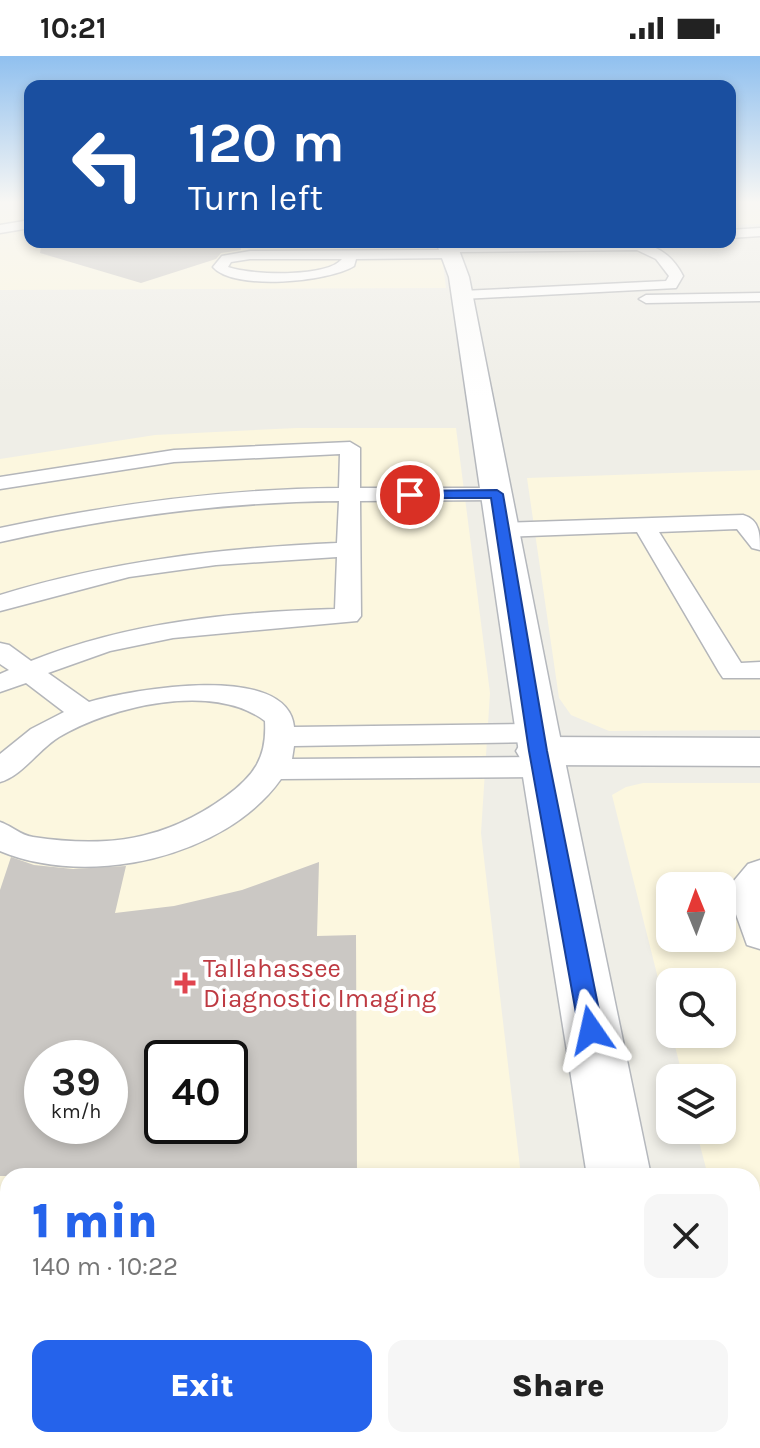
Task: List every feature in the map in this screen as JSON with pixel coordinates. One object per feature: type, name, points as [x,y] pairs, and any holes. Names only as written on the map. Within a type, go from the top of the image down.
[{"type":"street","points":[[454,266],[463,301],[539,751],[617,1168]]},
{"type":"street","points":[[539,751],[760,752]]},
{"type":"lane","points":[[221,266],[225,272],[239,274],[324,274],[348,266]]},
{"type":"lane","points":[[463,301],[671,285],[676,276],[672,266]]},
{"type":"lane","points":[[463,301],[760,297]]},
{"type":"lane","points":[[0,483],[164,455],[270,447],[350,448],[348,616],[224,623],[163,631],[113,642],[0,684]]},
{"type":"lane","points":[[0,535],[90,515],[192,501],[349,495],[644,525],[743,522],[760,543]]},
{"type":"lane","points":[[644,525],[733,672],[760,670]]},
{"type":"lane","points":[[0,603],[46,586],[170,561],[349,549]]},
{"type":"lane","points":[[0,651],[87,715]]},
{"type":"lane","points":[[0,772],[28,744],[58,724],[149,697],[222,694],[256,701],[279,718],[279,758],[268,779],[219,819],[184,839],[137,851],[64,853],[25,847],[4,839],[0,834]]},
{"type":"lane","points":[[281,737],[539,751]]},
{"type":"lane","points":[[273,769],[539,751]]},
{"type":"lane","points":[[760,873],[744,889],[760,935]]},
{"type":"shaded area","points":[[0,266],[443,266],[446,288],[0,290]]},
{"type":"shaded area","points":[[297,428],[456,428],[490,693],[481,833],[520,1168],[0,1168],[0,459],[155,435]]},
{"type":"shaded area","points":[[760,470],[760,730],[609,731],[571,715],[559,698],[527,478]]},
{"type":"shaded area","points":[[643,783],[760,783],[760,1168],[706,1168],[700,1144],[736,1144],[736,1064],[680,1064],[676,1048],[736,1048],[736,968],[656,970],[612,795],[626,787]]},
{"type":"building","points":[[84,266],[194,266],[141,283]]},
{"type":"building","points":[[11,857],[34,865],[73,869],[126,866],[115,913],[174,906],[242,890],[319,862],[317,936],[356,935],[357,1168],[0,1168],[0,890]]},
{"type":"place","name":"Tallahassee Diagnostic Imaging","points":[[185,983]]},
{"type":"route","points":[[410,495],[497,494],[538,751],[591,1030]]}]
